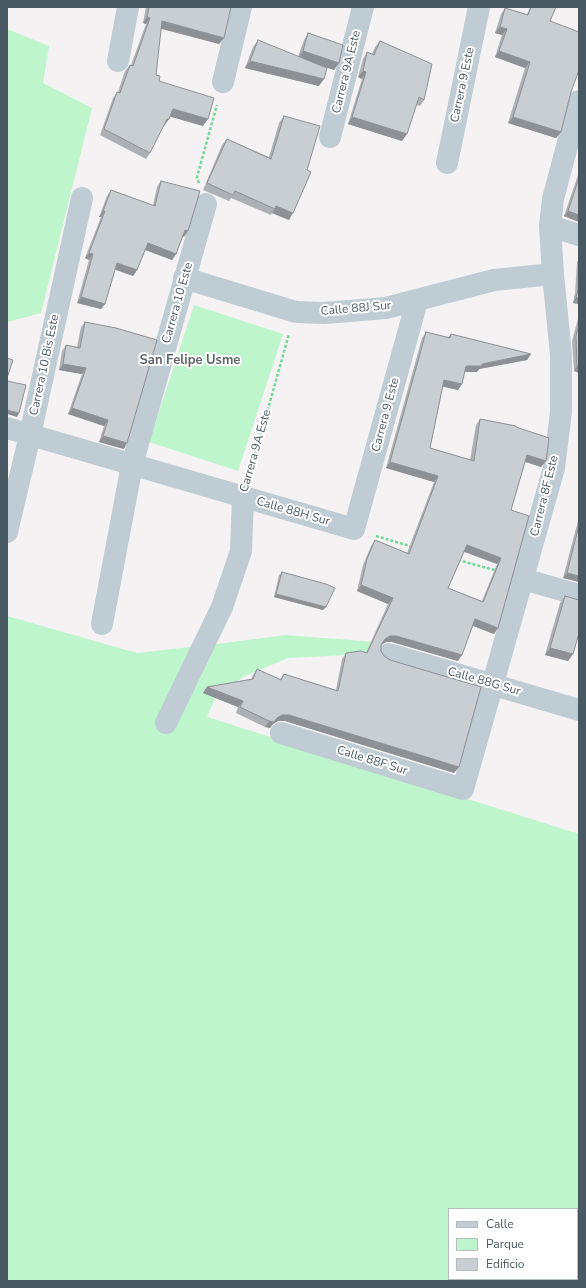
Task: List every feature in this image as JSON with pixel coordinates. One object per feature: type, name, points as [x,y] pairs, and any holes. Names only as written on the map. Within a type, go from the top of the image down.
[{"type":"street","points":[[118,60],[128,7]]},
{"type":"street","points":[[223,82],[241,7]]},
{"type":"street","name":"Carrera 9A Este","points":[[330,137],[363,7]]},
{"type":"street","name":"Carrera 9 Este","points":[[447,163],[479,7]]},
{"type":"street","name":"Carrera 8F Este","points":[[464,789],[554,468],[570,358],[553,274],[550,226],[553,199],[579,103]]},
{"type":"street","name":"Carrera 10 Bis Este","points":[[7,532],[82,198]]},
{"type":"street","name":"Carrera 10 Este","points":[[102,624],[132,465],[206,204]]},
{"type":"street","points":[[550,226],[579,235]]},
{"type":"street","name":"Calle 88J Sur","points":[[184,278],[296,312],[324,313],[386,308],[494,280],[553,274]]},
{"type":"street","name":"Carrera 9 Este","points":[[354,529],[417,301]]},
{"type":"street","name":"Calle 88H Sur","points":[[7,428],[354,529]]},
{"type":"street","name":"Carrera 9A Este","points":[[166,723],[222,607],[241,552],[243,497]]},
{"type":"street","points":[[523,579],[579,595]]},
{"type":"street","name":"Calle 88G Sur","points":[[389,654],[579,710]]},
{"type":"street","name":"Calle 88F Sur","points":[[281,733],[464,789]]},
{"type":"path","points":[[206,204],[197,177],[223,82]]},
{"type":"path","name":"Carrera 9A Este","points":[[243,497],[296,312]]},
{"type":"path","points":[[354,529],[416,547]]},
{"type":"path","points":[[454,559],[523,579]]},
{"type":"green space","points":[[7,29],[49,46],[43,83],[92,108],[41,313],[7,322]]},
{"type":"green space","points":[[194,305],[283,334],[238,471],[149,442]]},
{"type":"green space","points":[[7,616],[137,653],[285,635],[376,642],[368,654],[288,658],[243,677],[216,696],[207,717],[579,834],[579,1281],[7,1281]]},
{"type":"building","points":[[149,7],[231,7],[224,38],[162,21],[156,75],[160,76],[159,81],[214,98],[208,119],[173,109],[150,153],[104,129],[117,92],[120,93],[130,65],[133,66],[150,18],[147,17]]},
{"type":"building","points":[[531,7],[556,7],[550,21],[579,32],[579,70],[571,92],[561,132],[513,117],[530,62],[499,51],[507,29],[500,27],[505,8],[528,15]]},
{"type":"building","points":[[308,33],[343,45],[339,63],[303,51]]},
{"type":"building","points":[[258,40],[327,68],[324,79],[250,61]]},
{"type":"building","points":[[380,41],[432,64],[424,100],[419,97],[407,134],[352,117],[366,72],[363,71],[367,52],[374,55]]},
{"type":"building","points":[[284,116],[320,126],[307,170],[311,172],[293,213],[276,206],[275,209],[235,191],[233,195],[207,183],[227,139],[271,159]]},
{"type":"building","points":[[579,178],[579,215],[568,211]]},
{"type":"building","points":[[161,181],[200,191],[188,231],[185,230],[176,254],[148,243],[137,270],[117,263],[105,304],[81,297],[93,254],[89,253],[105,211],[103,211],[111,190],[155,206]]},
{"type":"building","points":[[579,287],[579,298],[576,297]]},
{"type":"building","points":[[85,322],[116,328],[157,340],[127,443],[103,436],[108,420],[72,408],[86,368],[63,364],[66,345],[80,348]]},
{"type":"building","points":[[579,325],[579,366],[577,366],[576,336]]},
{"type":"building","points":[[426,332],[450,338],[451,334],[531,354],[482,364],[482,366],[466,366],[462,384],[444,380],[430,448],[474,461],[480,419],[516,426],[549,438],[546,461],[527,455],[511,510],[529,516],[498,628],[475,619],[462,655],[396,636],[390,636],[385,639],[381,645],[381,651],[384,656],[390,660],[481,687],[459,767],[289,715],[282,715],[274,722],[269,721],[240,707],[243,701],[207,687],[253,679],[257,669],[281,680],[284,674],[338,691],[346,653],[361,651],[367,653],[393,598],[361,585],[367,559],[375,540],[409,554],[438,476],[390,462]],"holes":[[[467,545],[501,558],[483,602],[448,588]]]},
{"type":"building","points":[[7,358],[13,360],[7,378]]},
{"type":"building","points":[[7,381],[26,385],[19,413],[7,410]]},
{"type":"building","points":[[579,525],[579,576],[567,573]]},
{"type":"building","points":[[282,572],[326,584],[335,588],[326,607],[276,594]]},
{"type":"building","points":[[565,596],[579,600],[579,633],[573,654],[550,648]]},
{"type":"district","name":"San Felipe Usme","points":[[190,361]]}]
